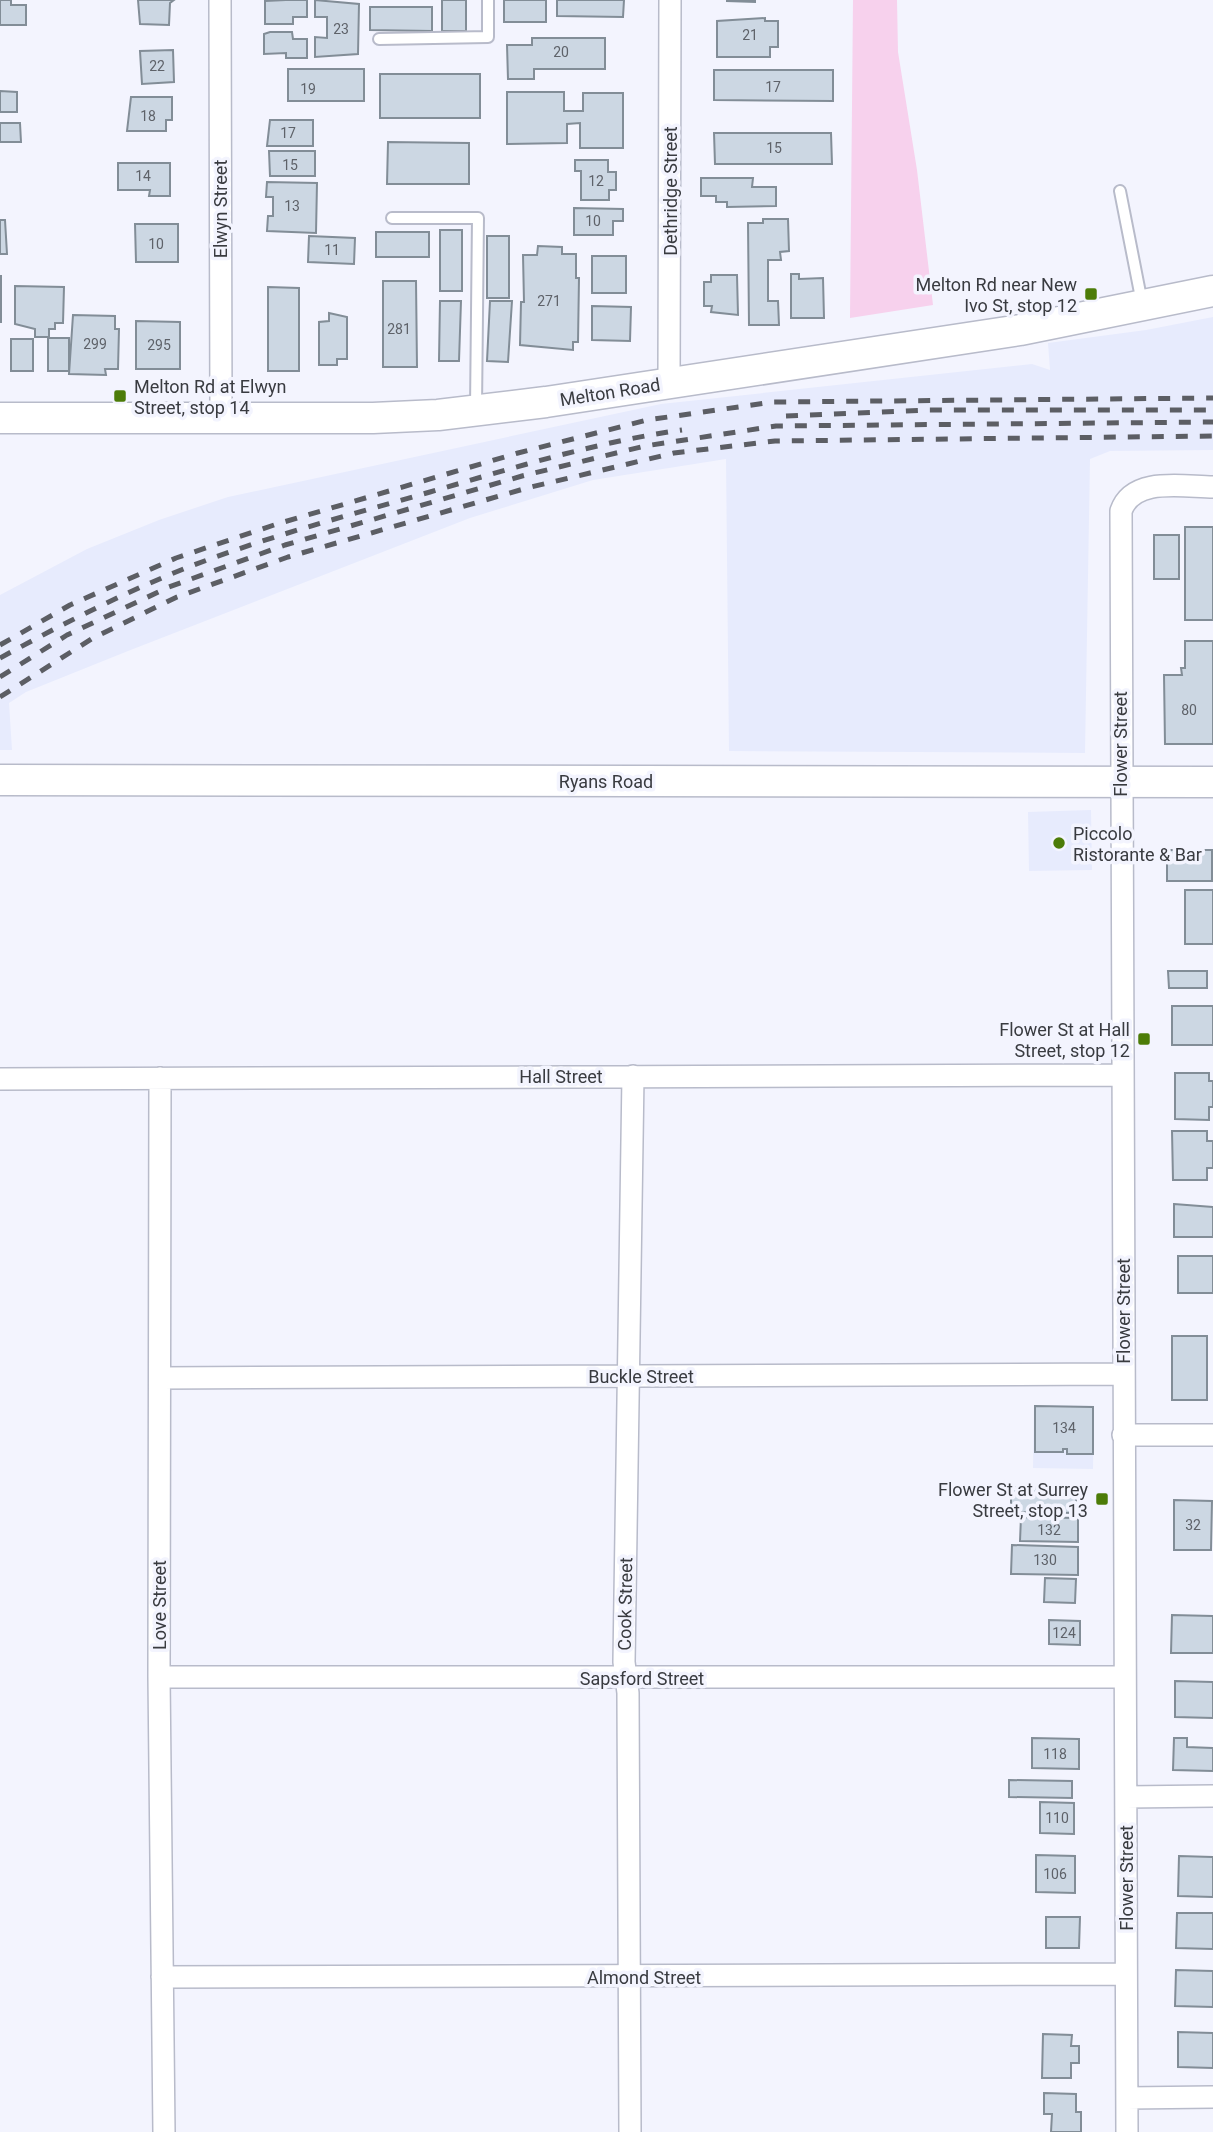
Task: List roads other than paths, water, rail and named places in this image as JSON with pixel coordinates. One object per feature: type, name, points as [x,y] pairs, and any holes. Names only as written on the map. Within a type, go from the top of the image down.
[{"type":"street","name":"Elwyn Street","points":[[220,0],[221,417]]},
{"type":"street","name":"Dethridge Street","points":[[669,383],[670,0]]},
{"type":"street","name":"Melton Road","points":[[0,418],[373,418],[476,411],[1007,332],[1213,291]]},
{"type":"street","name":"Flower Street","points":[[1127,2132],[1121,510],[1132,493],[1153,487],[1213,487]]},
{"type":"street","name":"Ryans Road","points":[[0,780],[1213,782]]},
{"type":"street","name":"Hall Street","points":[[0,1079],[1121,1075]]},
{"type":"street","name":"Cook Street","points":[[630,2132],[626,1678],[633,1076]]},
{"type":"street","name":"Love Street","points":[[160,1078],[159,1677],[164,2132]]},
{"type":"street","name":"Buckle Street","points":[[160,1378],[1123,1374]]},
{"type":"street","points":[[1123,1435],[1213,1435]]},
{"type":"street","name":"Sapsford Street","points":[[159,1677],[1125,1677]]},
{"type":"street","points":[[1126,1797],[1213,1796]]},
{"type":"street","name":"Almond Street","points":[[162,1978],[1126,1974]]},
{"type":"street","points":[[1127,2098],[1213,2097]]},
{"type":"lane","points":[[379,39],[488,37],[488,0]]},
{"type":"lane","points":[[1120,191],[1142,306]]},
{"type":"lane","points":[[393,218],[478,218],[476,411]]},
{"type":"railway","points":[[0,645],[70,605],[176,558],[277,524],[518,453],[647,420],[773,402],[1213,398]]},
{"type":"railway","points":[[786,416],[927,410],[1213,410]]},
{"type":"railway","points":[[0,677],[67,635],[169,587],[285,545],[522,476],[645,446],[776,426],[1213,422]]},
{"type":"railway","points":[[0,658],[135,590],[242,548],[555,457],[618,441],[682,430]]},
{"type":"railway","points":[[0,697],[93,638],[177,597],[288,557],[527,488],[674,453],[775,441],[1213,436]]},
{"type":"place","name":"Melton Rd near New Ivo St, stop 12","points":[[1091,294]]},
{"type":"place","name":"Melton Rd at Elwyn Street, stop 14","points":[[120,396]]},
{"type":"place","name":"Piccolo Ristorante & Bar","points":[[1059,843]]},
{"type":"place","name":"Flower St at Hall Street, stop 12","points":[[1144,1039]]},
{"type":"place","name":"Flower St at Surrey Street, stop 13","points":[[1102,1499]]}]
